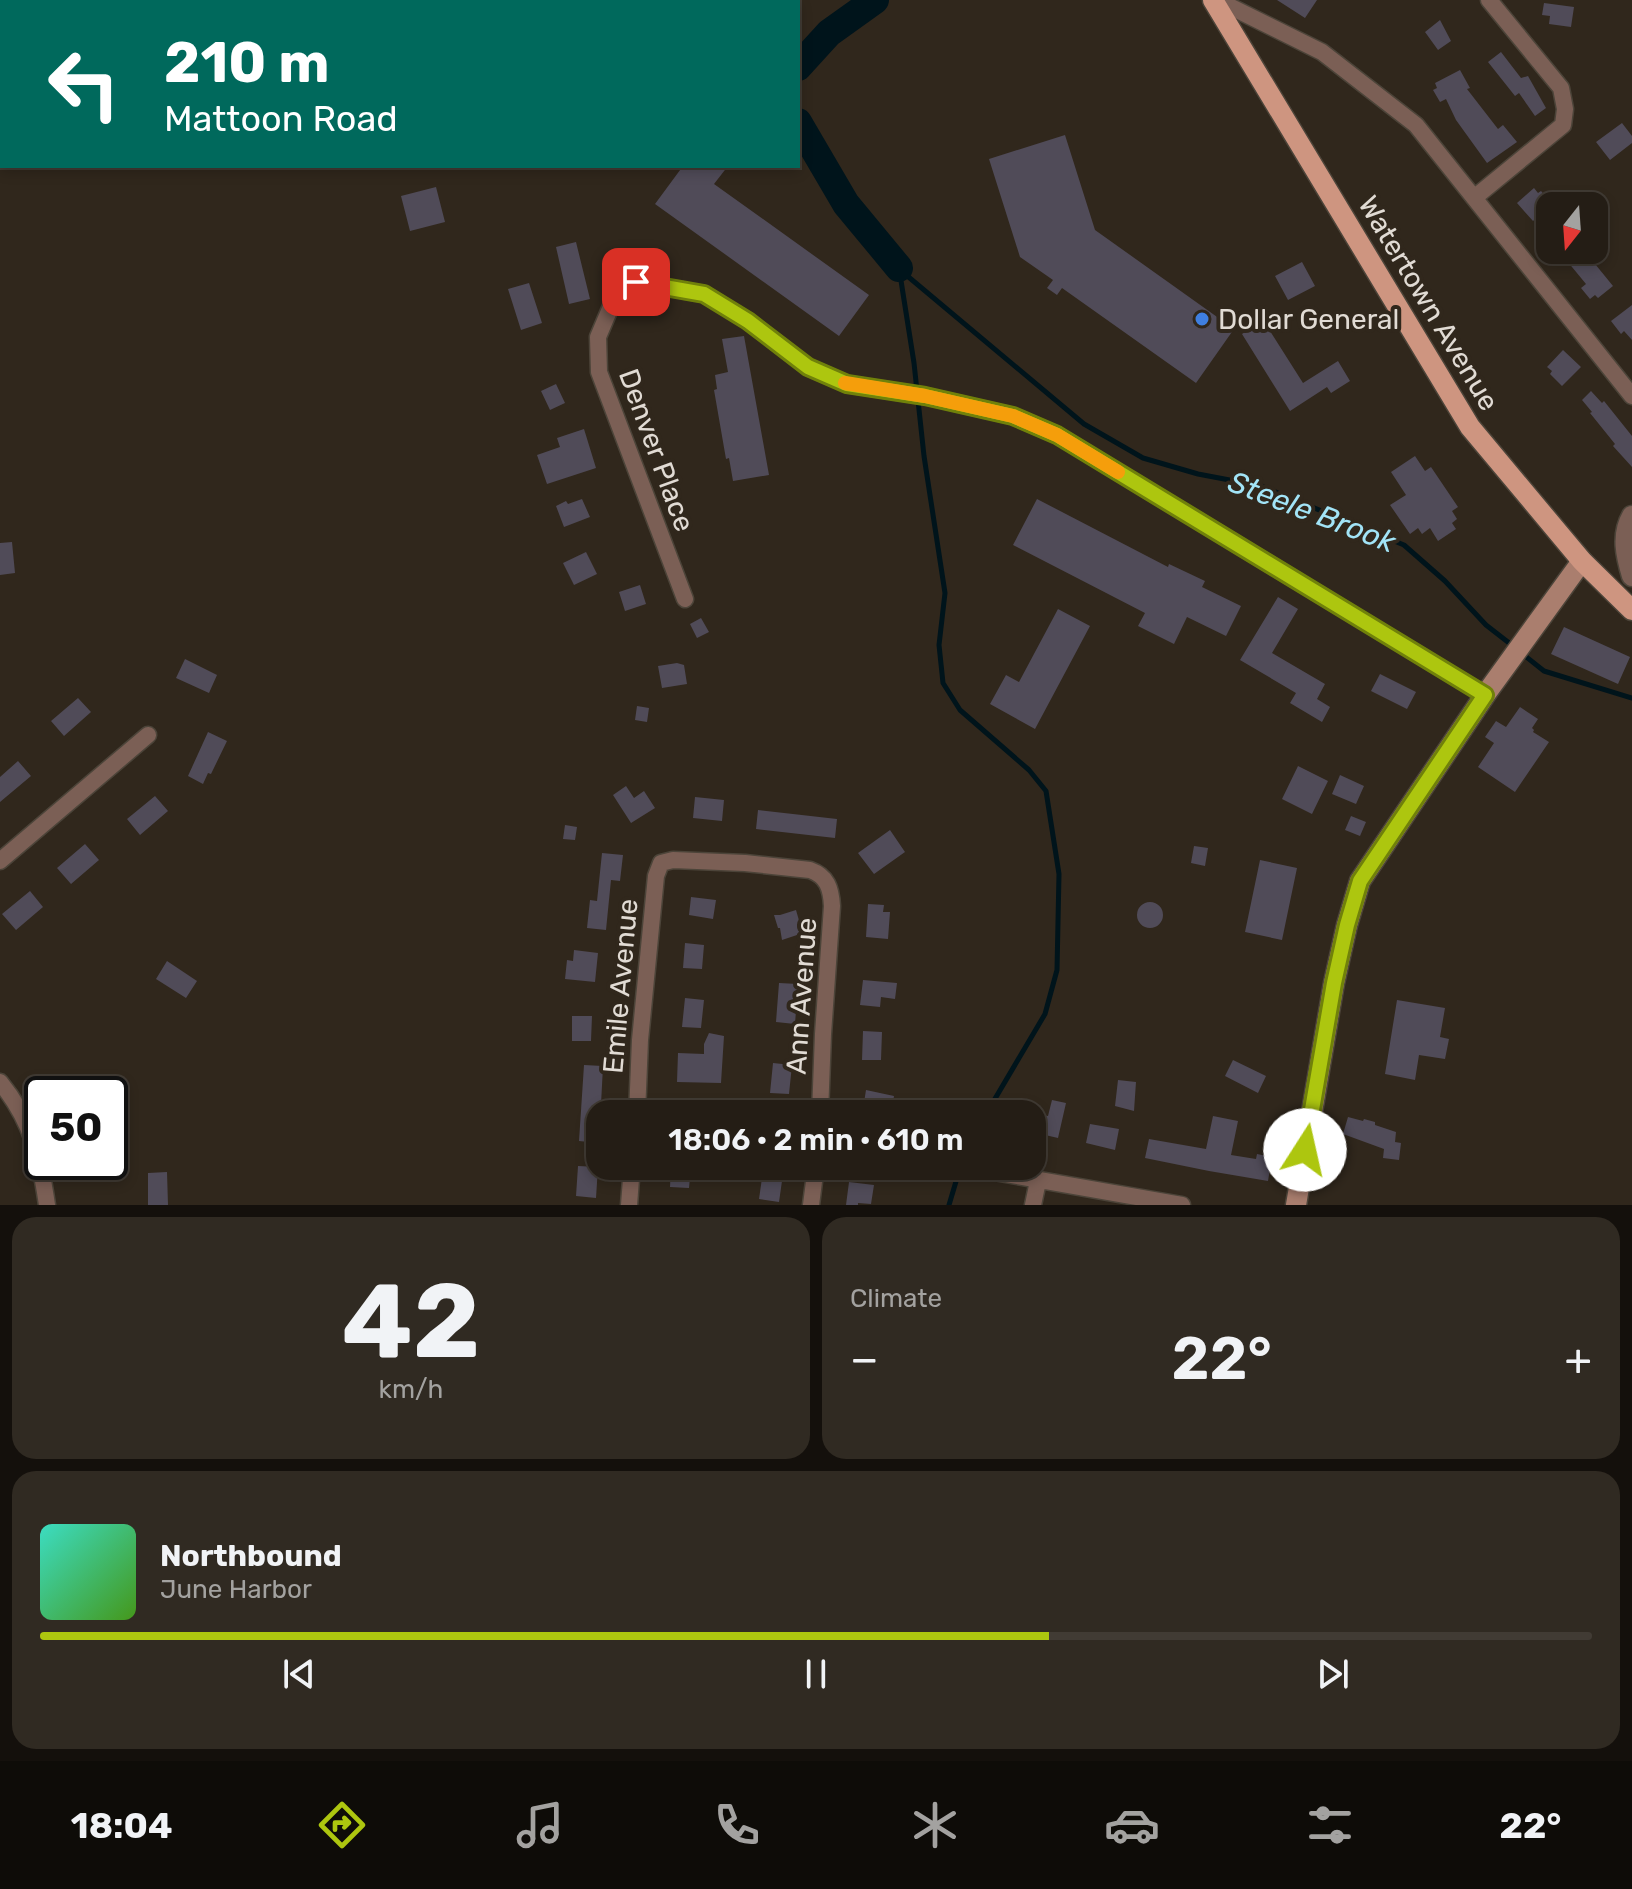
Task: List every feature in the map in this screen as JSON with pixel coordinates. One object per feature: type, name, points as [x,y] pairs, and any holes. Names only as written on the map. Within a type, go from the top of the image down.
[{"type":"main road","name":"Watertown Avenue","points":[[1215,0],[1470,427],[1582,561],[1632,610]]},
{"type":"main road","points":[[1296,1205],[1334,983],[1360,881],[1490,686],[1582,561]]},
{"type":"street","points":[[1215,0],[1322,52],[1416,125],[1632,396]]},
{"type":"street","points":[[1474,198],[1563,125],[1565,109],[1561,88],[1489,0]]},
{"type":"street","name":"Denver Place","points":[[685,599],[599,372],[598,337],[612,304],[636,282],[704,294],[748,321],[808,367],[847,384],[925,396],[1013,416],[1057,435],[1490,686]]},
{"type":"street","points":[[1632,516],[1624,550],[1632,576]]},
{"type":"street","points":[[0,861],[148,735]]},
{"type":"street","name":"Ann Avenue","points":[[661,863],[673,860],[810,870],[820,873],[828,882],[832,906],[821,1100]]},
{"type":"street","name":"Emile Avenue","points":[[638,1100],[640,1040],[656,876],[661,863]]},
{"type":"street","points":[[0,1082],[12,1097],[34,1141],[47,1205]]},
{"type":"street","points":[[629,1205],[631,1180]]},
{"type":"street","points":[[811,1205],[814,1180]]},
{"type":"street","points":[[1033,1180],[1182,1205]]},
{"type":"street","points":[[1033,1205],[1038,1181]]},
{"type":"building","points":[[1277,0],[1317,0],[1305,18]]},
{"type":"building","points":[[1544,3],[1574,7],[1571,27],[1549,24],[1550,16],[1542,15]]},
{"type":"building","points":[[1440,20],[1451,41],[1438,50],[1425,32]]},
{"type":"building","points":[[1501,52],[1521,78],[1528,76],[1546,108],[1535,116],[1519,93],[1515,96],[1488,62]]},
{"type":"building","points":[[1460,70],[1470,88],[1467,89],[1498,129],[1503,125],[1517,142],[1487,163],[1456,120],[1446,99],[1440,102],[1433,90],[1437,88],[1435,83]]},
{"type":"building","points":[[1622,123],[1632,136],[1632,143],[1610,160],[1596,142]]},
{"type":"building","points":[[1065,135],[1095,230],[1234,329],[1196,383],[1062,288],[1057,295],[1047,288],[1053,280],[1020,257],[989,159]]},
{"type":"building","points":[[682,168],[726,168],[714,184],[869,295],[839,336],[655,204]]},
{"type":"building","points":[[436,187],[445,222],[410,231],[401,196]]},
{"type":"building","points":[[1534,188],[1537,192],[1536,218],[1533,221],[1517,203]]},
{"type":"building","points":[[576,242],[590,299],[569,304],[556,247]]},
{"type":"building","points":[[1302,262],[1315,286],[1288,300],[1275,276]]},
{"type":"building","points":[[1570,264],[1595,264],[1613,286],[1598,298],[1595,295],[1590,299],[1581,288],[1586,284]]},
{"type":"building","points":[[529,283],[542,323],[521,330],[508,289]]},
{"type":"building","points":[[1632,305],[1632,340],[1624,331],[1621,334],[1611,321]]},
{"type":"building","points":[[1263,320],[1303,383],[1338,361],[1350,381],[1331,393],[1327,387],[1290,411],[1242,334]]},
{"type":"building","points":[[744,336],[769,475],[733,481],[714,390],[717,389],[715,375],[728,372],[722,339]]},
{"type":"building","points":[[1563,350],[1581,367],[1562,386],[1547,367]]},
{"type":"building","points":[[556,384],[565,403],[550,410],[541,391]]},
{"type":"building","points":[[1591,391],[1602,403],[1604,401],[1632,436],[1632,467],[1613,446],[1615,444],[1582,400]]},
{"type":"building","points":[[584,429],[596,468],[547,484],[537,455],[560,447],[557,438]]},
{"type":"building","points":[[1415,456],[1425,471],[1431,467],[1458,507],[1452,511],[1457,519],[1452,523],[1456,529],[1438,541],[1430,528],[1422,534],[1418,528],[1410,534],[1390,505],[1406,495],[1391,472]]},
{"type":"building","points":[[582,499],[590,517],[564,527],[556,506]]},
{"type":"building","points":[[1037,499],[1168,567],[1169,564],[1205,581],[1202,587],[1241,606],[1226,636],[1187,617],[1174,644],[1138,626],[1145,613],[1013,545]]},
{"type":"building","points":[[12,542],[15,573],[0,575],[0,543]]},
{"type":"building","points":[[586,552],[597,574],[574,585],[563,563]]},
{"type":"building","points":[[640,585],[646,604],[625,611],[619,592]]},
{"type":"building","points":[[1278,597],[1298,609],[1272,653],[1325,684],[1317,699],[1330,707],[1322,722],[1290,703],[1296,693],[1240,660]]},
{"type":"building","points":[[1058,609],[1090,626],[1035,729],[990,704],[1006,675],[1019,682]]},
{"type":"building","points":[[701,618],[709,632],[697,638],[690,624]]},
{"type":"building","points":[[1564,627],[1630,657],[1618,684],[1551,654]]},
{"type":"building","points":[[185,659],[217,675],[209,693],[176,678]]},
{"type":"building","points":[[684,665],[687,684],[662,688],[658,666]]},
{"type":"building","points":[[1380,674],[1416,692],[1407,709],[1371,691]]},
{"type":"building","points":[[78,698],[91,712],[64,736],[51,721]]},
{"type":"building","points":[[637,706],[649,708],[647,722],[635,720]]},
{"type":"building","points":[[1520,707],[1538,719],[1533,732],[1549,742],[1515,792],[1478,767],[1494,743],[1485,737],[1496,721],[1506,727]]},
{"type":"building","points":[[208,732],[227,741],[203,784],[188,776]]},
{"type":"building","points":[[18,761],[31,776],[0,802],[0,777]]},
{"type":"building","points":[[1298,766],[1328,781],[1312,814],[1282,799]]},
{"type":"building","points":[[1340,775],[1364,786],[1356,804],[1332,794]]},
{"type":"building","points":[[626,786],[634,798],[644,791],[655,808],[631,823],[613,795]]},
{"type":"building","points":[[155,796],[168,811],[140,835],[127,819]]},
{"type":"building","points":[[695,797],[724,800],[722,821],[693,818]]},
{"type":"building","points":[[758,810],[837,819],[835,838],[756,829]]},
{"type":"building","points":[[1351,816],[1366,822],[1360,836],[1345,830]]},
{"type":"building","points":[[565,825],[577,827],[575,840],[563,839]]},
{"type":"building","points":[[890,830],[905,852],[874,874],[858,853]]},
{"type":"building","points":[[85,844],[99,860],[71,884],[57,868]]},
{"type":"building","points":[[1194,846],[1208,848],[1205,866],[1191,863]]},
{"type":"building","points":[[602,853],[623,855],[620,881],[611,880],[606,930],[587,928],[590,900],[597,901]]},
{"type":"building","points":[[1260,860],[1297,868],[1282,940],[1245,932]]},
{"type":"building","points":[[30,891],[43,907],[16,930],[2,914]]},
{"type":"building","points":[[691,897],[716,900],[713,919],[689,915]]},
{"type":"building","points":[[1150,902],[1159,906],[1163,915],[1159,924],[1150,928],[1141,924],[1137,915],[1141,906]]},
{"type":"building","points":[[868,904],[884,905],[883,912],[890,912],[888,939],[866,937]]},
{"type":"building","points":[[796,910],[800,934],[782,940],[774,915]]},
{"type":"building","points":[[685,943],[704,945],[702,969],[683,968]]},
{"type":"building","points":[[574,950],[598,953],[595,982],[565,979],[567,960],[573,961]]},
{"type":"building","points":[[167,961],[197,981],[186,998],[156,979]]},
{"type":"building","points":[[863,980],[897,983],[895,999],[881,997],[880,1007],[860,1005]]},
{"type":"building","points":[[779,983],[798,984],[795,1024],[776,1022]]},
{"type":"building","points":[[685,998],[704,1000],[701,1028],[682,1027]]},
{"type":"building","points":[[1397,1000],[1445,1008],[1440,1037],[1449,1039],[1445,1059],[1419,1055],[1415,1080],[1385,1074]]},
{"type":"building","points":[[572,1016],[592,1016],[591,1041],[572,1041]]},
{"type":"building","points":[[863,1031],[882,1032],[881,1060],[862,1060]]},
{"type":"building","points":[[709,1033],[724,1036],[721,1083],[677,1082],[678,1053],[704,1054]]},
{"type":"building","points":[[1233,1060],[1266,1076],[1258,1093],[1225,1076]]},
{"type":"building","points":[[773,1063],[792,1065],[789,1094],[770,1093]]},
{"type":"building","points":[[584,1065],[603,1066],[601,1100],[586,1100],[586,1142],[579,1141]]},
{"type":"building","points":[[1118,1080],[1136,1082],[1134,1111],[1115,1106]]},
{"type":"building","points":[[866,1090],[894,1096],[893,1100],[864,1100]]},
{"type":"building","points":[[1052,1100],[1066,1103],[1058,1138],[1046,1135]]},
{"type":"building","points":[[1213,1116],[1238,1121],[1231,1155],[1256,1159],[1257,1154],[1272,1157],[1268,1181],[1145,1158],[1149,1139],[1206,1149]]},
{"type":"building","points":[[1348,1117],[1375,1122],[1375,1125],[1396,1132],[1395,1142],[1401,1143],[1399,1160],[1383,1158],[1384,1149],[1343,1134]]},
{"type":"building","points":[[1090,1124],[1119,1129],[1115,1150],[1086,1143]]},
{"type":"building","points":[[578,1166],[586,1166],[586,1180],[597,1180],[596,1198],[576,1196]]},
{"type":"building","points":[[167,1172],[168,1205],[148,1205],[148,1173]]},
{"type":"building","points":[[670,1180],[690,1180],[689,1188],[670,1187]]},
{"type":"building","points":[[762,1180],[782,1180],[779,1202],[759,1199]]},
{"type":"building","points":[[849,1182],[874,1185],[871,1204],[846,1205]]},
{"type":"waterway","name":"Steele Brook","points":[[800,65],[829,33],[875,0]]},
{"type":"waterway","name":"Steele Brook","points":[[800,125],[846,204],[899,268]]},
{"type":"waterway","points":[[899,268],[945,593],[939,645],[943,683],[960,710],[1029,770],[1046,791],[1059,874],[1057,970],[1045,1014],[994,1100]]},
{"type":"waterway","name":"Steele Brook","points":[[899,269],[1084,424],[1143,458],[1198,474],[1261,486],[1404,545],[1445,581],[1486,625],[1513,646]]},
{"type":"waterway","name":"Steele Brook","points":[[1520,652],[1544,671],[1632,698]]},
{"type":"waterway","points":[[949,1205],[956,1180]]},
{"type":"slow traffic","points":[[845,383],[925,396],[1013,416],[1057,435],[1118,472]]},
{"type":"place","name":"Dollar General","points":[[1202,319]]},
{"type":"route","points":[[636,282],[704,294],[748,321],[808,367],[847,384],[925,396],[1013,416],[1057,435],[1485,695],[1360,881],[1334,983],[1305,1150]]}]
